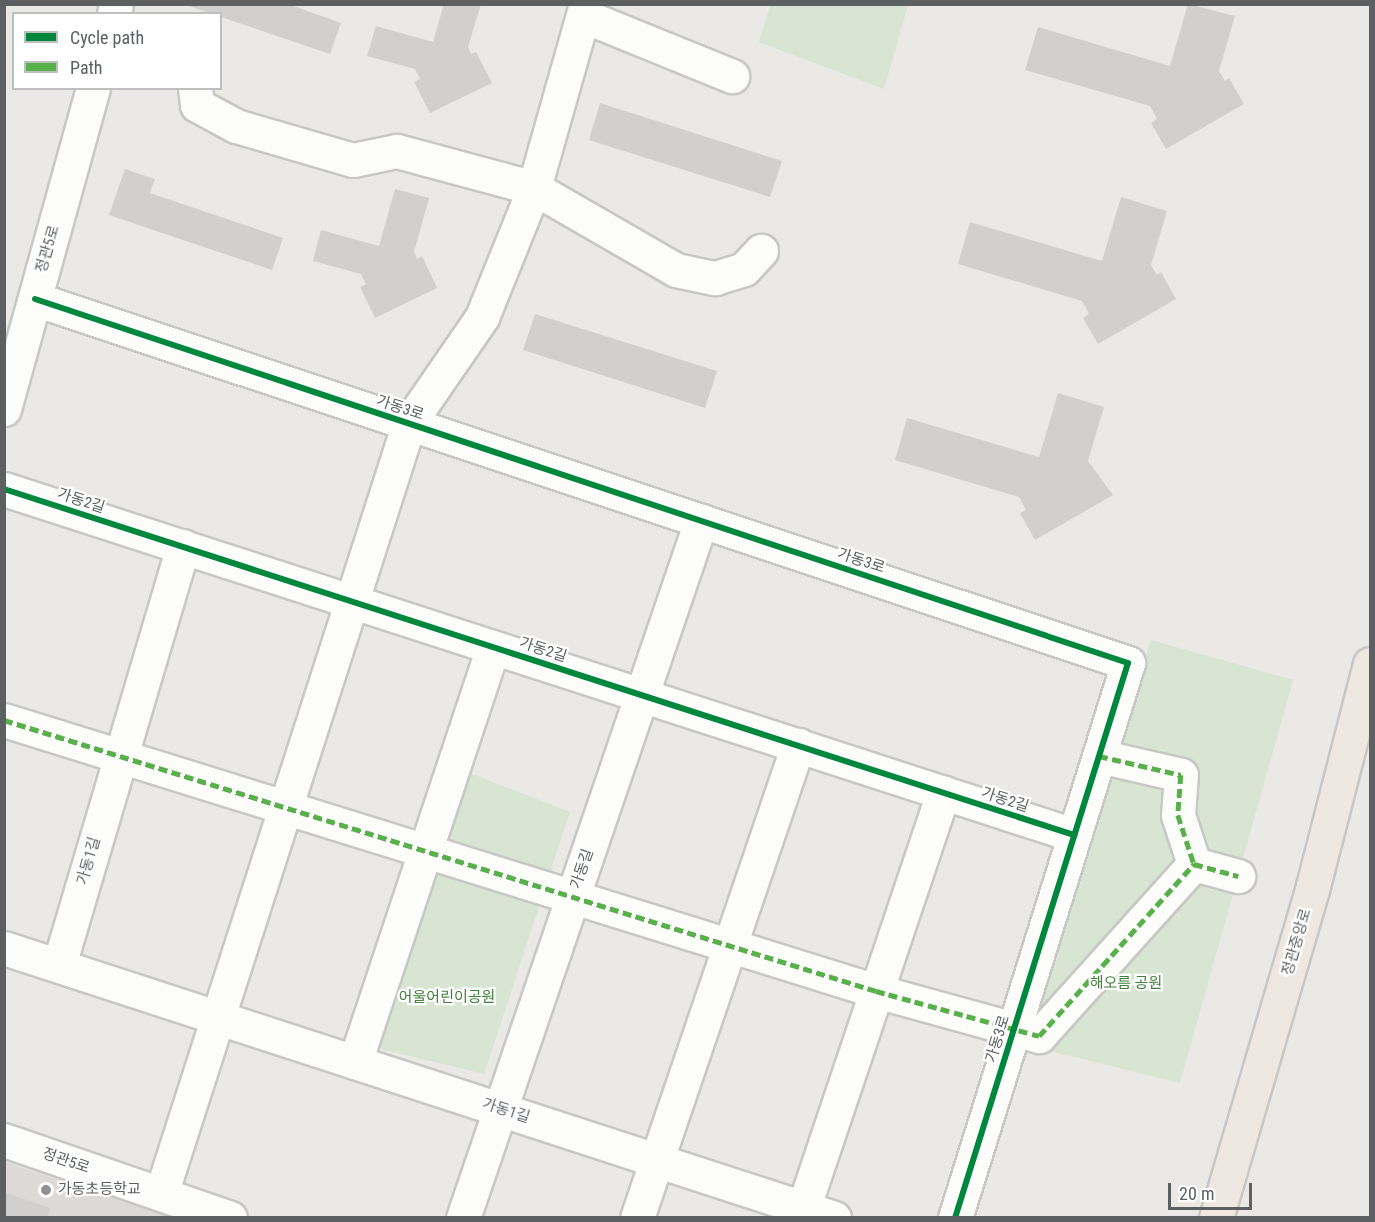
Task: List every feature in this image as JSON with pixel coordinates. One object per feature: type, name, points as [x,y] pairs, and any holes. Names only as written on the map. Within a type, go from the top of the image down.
[{"type":"highway","name":"정관중앙로","points":[[1216,1218],[1313,886],[1371,664]]},
{"type":"street","points":[[408,423],[482,317],[534,188],[585,10],[732,76]]},
{"type":"street","name":"정관5로","points":[[4,409],[92,90]]},
{"type":"street","points":[[195,90],[197,105],[246,129],[353,160],[396,151],[534,188],[676,270],[715,278],[744,269],[761,251]]},
{"type":"street","name":"가동3로","points":[[34,299],[1128,663],[955,1218]]},
{"type":"street","name":"가동3로","points":[[351,601],[408,423]]},
{"type":"street","name":"가동2길","points":[[4,489],[1074,835]]},
{"type":"street","name":"가동길","points":[[463,1218],[701,520]]},
{"type":"street","points":[[119,756],[183,546]]},
{"type":"street","points":[[230,1218],[161,1194],[215,1016],[351,601]]},
{"type":"street","points":[[355,1062],[424,850],[494,647]]},
{"type":"street","points":[[4,720],[876,991],[1013,1032],[1039,1036],[1194,864]]},
{"type":"street","points":[[638,1218],[798,745]]},
{"type":"street","name":"가동1길","points":[[58,965],[119,756]]},
{"type":"street","points":[[1099,756],[1181,776],[1178,814],[1194,864]]},
{"type":"street","points":[[801,1213],[943,792]]},
{"type":"street","points":[[1194,864],[1238,876]]},
{"type":"street","name":"가동1길","points":[[4,948],[657,1160],[801,1213],[834,1218]]},
{"type":"street","name":"정관5로","points":[[4,1140],[161,1194]]},
{"type":"shaded area","name":"가동초등학교","points":[[5,1162],[170,1217],[5,1218]]},
{"type":"green space","points":[[770,5],[908,5],[884,89],[759,42]]},
{"type":"green space","name":"해오름 공원","points":[[1151,640],[1293,680],[1180,1083],[1025,1045]]},
{"type":"green space","name":"어울어린이공원","points":[[462,770],[570,812],[484,1074],[381,1049],[373,1032]]},
{"type":"building","points":[[183,4],[288,4],[341,23],[330,54],[222,17],[222,12],[207,12]]},
{"type":"building","points":[[444,4],[481,4],[468,47],[471,54],[476,52],[492,83],[430,113],[414,82],[420,79],[415,69],[367,56],[376,26],[433,42]]},
{"type":"building","points":[[1188,4],[1235,16],[1219,71],[1225,81],[1229,78],[1244,104],[1166,149],[1151,123],[1157,119],[1150,106],[1025,70],[1038,27],[1170,66]]},
{"type":"building","points":[[600,103],[782,161],[770,197],[589,140]]},
{"type":"building","points":[[125,169],[155,179],[150,193],[283,238],[272,270],[109,215]]},
{"type":"building","points":[[395,189],[429,198],[414,252],[417,259],[422,256],[437,288],[375,318],[360,287],[366,284],[361,274],[313,261],[321,230],[379,246]]},
{"type":"building","points":[[1121,197],[1167,211],[1151,265],[1157,275],[1161,272],[1176,299],[1098,344],[1083,318],[1089,314],[1082,301],[958,264],[970,222],[1102,261]]},
{"type":"building","points":[[535,314],[717,371],[705,408],[523,350]]},
{"type":"building","points":[[1058,393],[1104,407],[1088,461],[1113,495],[1035,540],[1020,513],[1026,510],[1019,497],[895,460],[907,418],[1039,457]]},
{"type":"building","points":[[4,1192],[50,1208],[47,1218],[4,1218]]},
{"type":"marked path","points":[[4,720],[876,991],[1039,1036],[1194,864]]},
{"type":"marked path","points":[[1099,756],[1181,775],[1178,815],[1194,864]]},
{"type":"marked path","points":[[1194,864],[1238,876]]},
{"type":"cycle path","points":[[35,299],[1128,663],[955,1218]]},
{"type":"cycle path","points":[[4,489],[1074,835]]},
{"type":"place","name":"가동초등학교","points":[[46,1190]]}]
